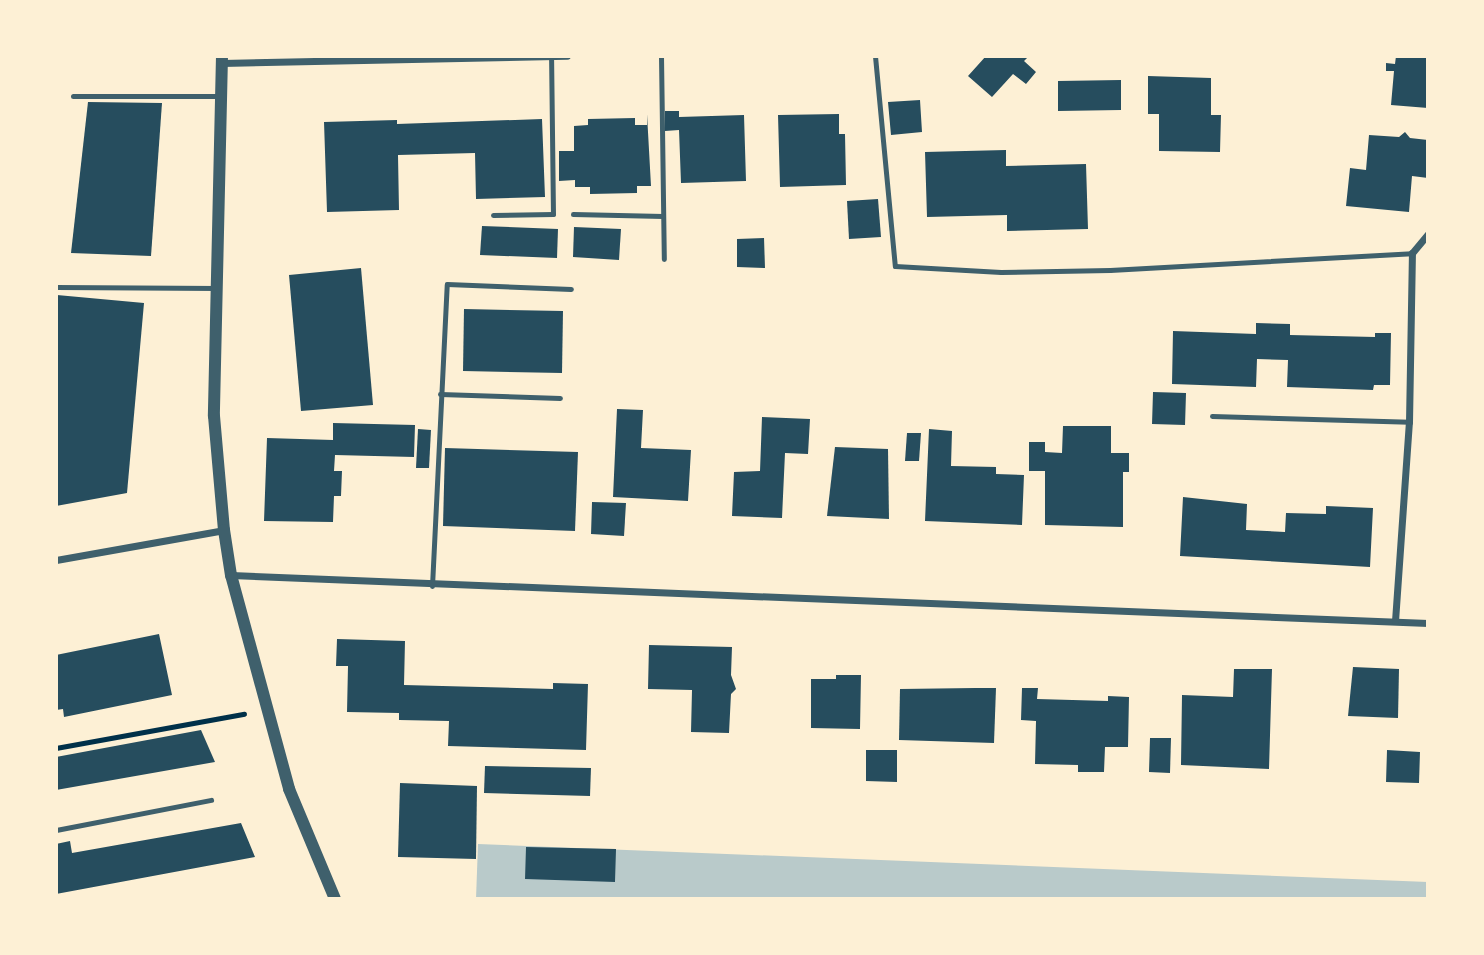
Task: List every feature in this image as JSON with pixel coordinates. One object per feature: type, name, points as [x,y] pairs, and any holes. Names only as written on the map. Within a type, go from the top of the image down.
[{"type":"street","points":[[335,899],[289,789],[231,575],[224,530],[214,415],[222,59],[567,56]]},
{"type":"street","points":[[1395,621],[1409,422],[1412,253],[1428,234]]},
{"type":"street","points":[[56,560],[224,530]]},
{"type":"street","points":[[231,575],[432,586],[1428,623]]},
{"type":"lane","points":[[661,56],[664,259]]},
{"type":"lane","points":[[876,56],[895,266],[1001,272],[1110,270],[1412,253]]},
{"type":"lane","points":[[492,215],[554,214],[551,57]]},
{"type":"lane","points":[[74,96],[222,96]]},
{"type":"lane","points":[[573,215],[663,216]]},
{"type":"lane","points":[[432,586],[447,284],[570,289]]},
{"type":"lane","points":[[56,287],[217,288]]},
{"type":"lane","points":[[440,394],[560,398]]},
{"type":"lane","points":[[1212,416],[1409,422]]},
{"type":"lane","points":[[56,830],[211,800]]},
{"type":"path","points":[[56,748],[268,712]]},
{"type":"shaded area","points":[[478,844],[1428,882],[1428,899],[476,899]]},
{"type":"building","points":[[986,56],[1029,56],[1024,61],[1036,72],[1026,84],[1013,74],[992,97],[968,76]]},
{"type":"building","points":[[1396,56],[1428,56],[1428,108],[1391,105],[1394,71],[1386,71],[1386,63],[1395,64]]},
{"type":"building","points":[[1148,76],[1211,78],[1211,115],[1221,115],[1220,152],[1159,151],[1159,114],[1148,114]]},
{"type":"building","points":[[1121,80],[1121,110],[1058,111],[1058,81]]},
{"type":"building","points":[[920,100],[922,132],[891,135],[888,102]]},
{"type":"building","points":[[88,102],[162,103],[151,256],[71,253]]},
{"type":"building","points":[[665,111],[679,111],[679,117],[744,115],[746,181],[681,183],[679,130],[665,131]]},
{"type":"building","points":[[647,114],[651,186],[637,186],[637,193],[590,194],[590,187],[575,187],[575,180],[559,181],[559,151],[574,151],[574,126],[588,125],[588,119],[635,118],[635,125],[647,125]]},
{"type":"building","points":[[839,114],[839,134],[845,134],[846,185],[780,187],[778,115]]},
{"type":"building","points":[[542,119],[545,197],[476,199],[475,153],[398,155],[399,210],[327,212],[324,122],[397,120],[397,124]]},
{"type":"building","points":[[1405,132],[1410,138],[1428,140],[1428,178],[1412,176],[1409,212],[1346,206],[1350,168],[1366,170],[1369,135],[1399,137]]},
{"type":"building","points":[[1006,150],[1006,166],[1086,164],[1088,229],[1007,231],[1007,215],[927,217],[925,152]]},
{"type":"building","points":[[878,199],[881,237],[849,239],[847,201]]},
{"type":"building","points":[[482,226],[558,229],[557,258],[480,255]]},
{"type":"building","points":[[574,227],[621,229],[619,260],[573,257]]},
{"type":"building","points":[[764,238],[765,268],[737,267],[737,239]]},
{"type":"building","points":[[361,268],[373,405],[301,411],[289,275]]},
{"type":"building","points":[[57,295],[144,303],[127,493],[56,506]]},
{"type":"building","points":[[464,309],[563,311],[562,373],[463,371]]},
{"type":"building","points":[[1256,323],[1290,324],[1290,335],[1375,337],[1375,333],[1391,333],[1390,385],[1374,385],[1373,390],[1287,387],[1288,360],[1257,359],[1256,387],[1172,384],[1173,331],[1256,334]]},
{"type":"building","points":[[1153,392],[1186,393],[1185,425],[1152,424]]},
{"type":"building","points":[[617,409],[643,410],[641,448],[691,450],[688,501],[613,497]]},
{"type":"building","points":[[762,417],[810,419],[808,454],[785,453],[782,518],[732,516],[734,472],[760,471]]},
{"type":"building","points":[[333,423],[415,425],[414,457],[335,455],[334,471],[342,471],[341,496],[334,496],[333,522],[264,521],[267,438],[333,440]]},
{"type":"building","points":[[1063,426],[1111,426],[1111,453],[1129,453],[1129,472],[1123,472],[1123,527],[1045,525],[1045,471],[1029,471],[1029,442],[1045,442],[1045,452],[1062,453]]},
{"type":"building","points":[[418,429],[431,430],[429,468],[416,468]]},
{"type":"building","points":[[929,429],[952,431],[951,466],[996,467],[996,474],[1024,475],[1022,525],[925,521]]},
{"type":"building","points":[[907,433],[921,433],[919,461],[905,461]]},
{"type":"building","points":[[835,447],[888,449],[889,519],[827,516]]},
{"type":"building","points":[[445,448],[578,452],[575,531],[443,526]]},
{"type":"building","points":[[1183,497],[1247,504],[1246,530],[1285,532],[1286,513],[1326,514],[1326,506],[1373,508],[1370,567],[1180,556]]},
{"type":"building","points":[[592,502],[626,503],[624,536],[591,534]]},
{"type":"building","points":[[159,634],[172,695],[64,717],[63,709],[56,710],[56,655]]},
{"type":"building","points":[[337,639],[405,641],[404,685],[553,689],[553,683],[588,684],[586,750],[448,746],[449,721],[399,720],[399,713],[347,712],[348,666],[336,666]]},
{"type":"building","points":[[649,645],[732,647],[731,675],[736,689],[731,694],[729,733],[691,732],[692,690],[648,689]]},
{"type":"building","points":[[1353,667],[1399,669],[1398,718],[1348,716]]},
{"type":"building","points":[[1234,669],[1272,669],[1269,769],[1181,765],[1182,695],[1233,697]]},
{"type":"building","points":[[836,675],[861,675],[860,729],[811,728],[811,679],[836,679]]},
{"type":"building","points":[[996,688],[994,743],[899,740],[900,689]]},
{"type":"building","points":[[1022,688],[1038,688],[1037,699],[1108,701],[1108,696],[1129,697],[1128,747],[1105,747],[1104,772],[1078,772],[1078,765],[1035,764],[1036,721],[1021,720]]},
{"type":"building","points":[[201,730],[215,762],[56,790],[56,757]]},
{"type":"building","points":[[1150,738],[1171,738],[1170,773],[1149,772]]},
{"type":"building","points":[[866,750],[897,750],[897,782],[866,781]]},
{"type":"building","points":[[1387,750],[1420,752],[1419,783],[1386,782]]},
{"type":"building","points":[[485,766],[591,768],[590,796],[484,793]]},
{"type":"building","points":[[400,783],[477,786],[476,859],[398,857]]},
{"type":"building","points":[[241,823],[255,857],[56,894],[56,844],[70,841],[72,853]]},
{"type":"building","points":[[526,847],[616,849],[615,882],[525,879]]}]
